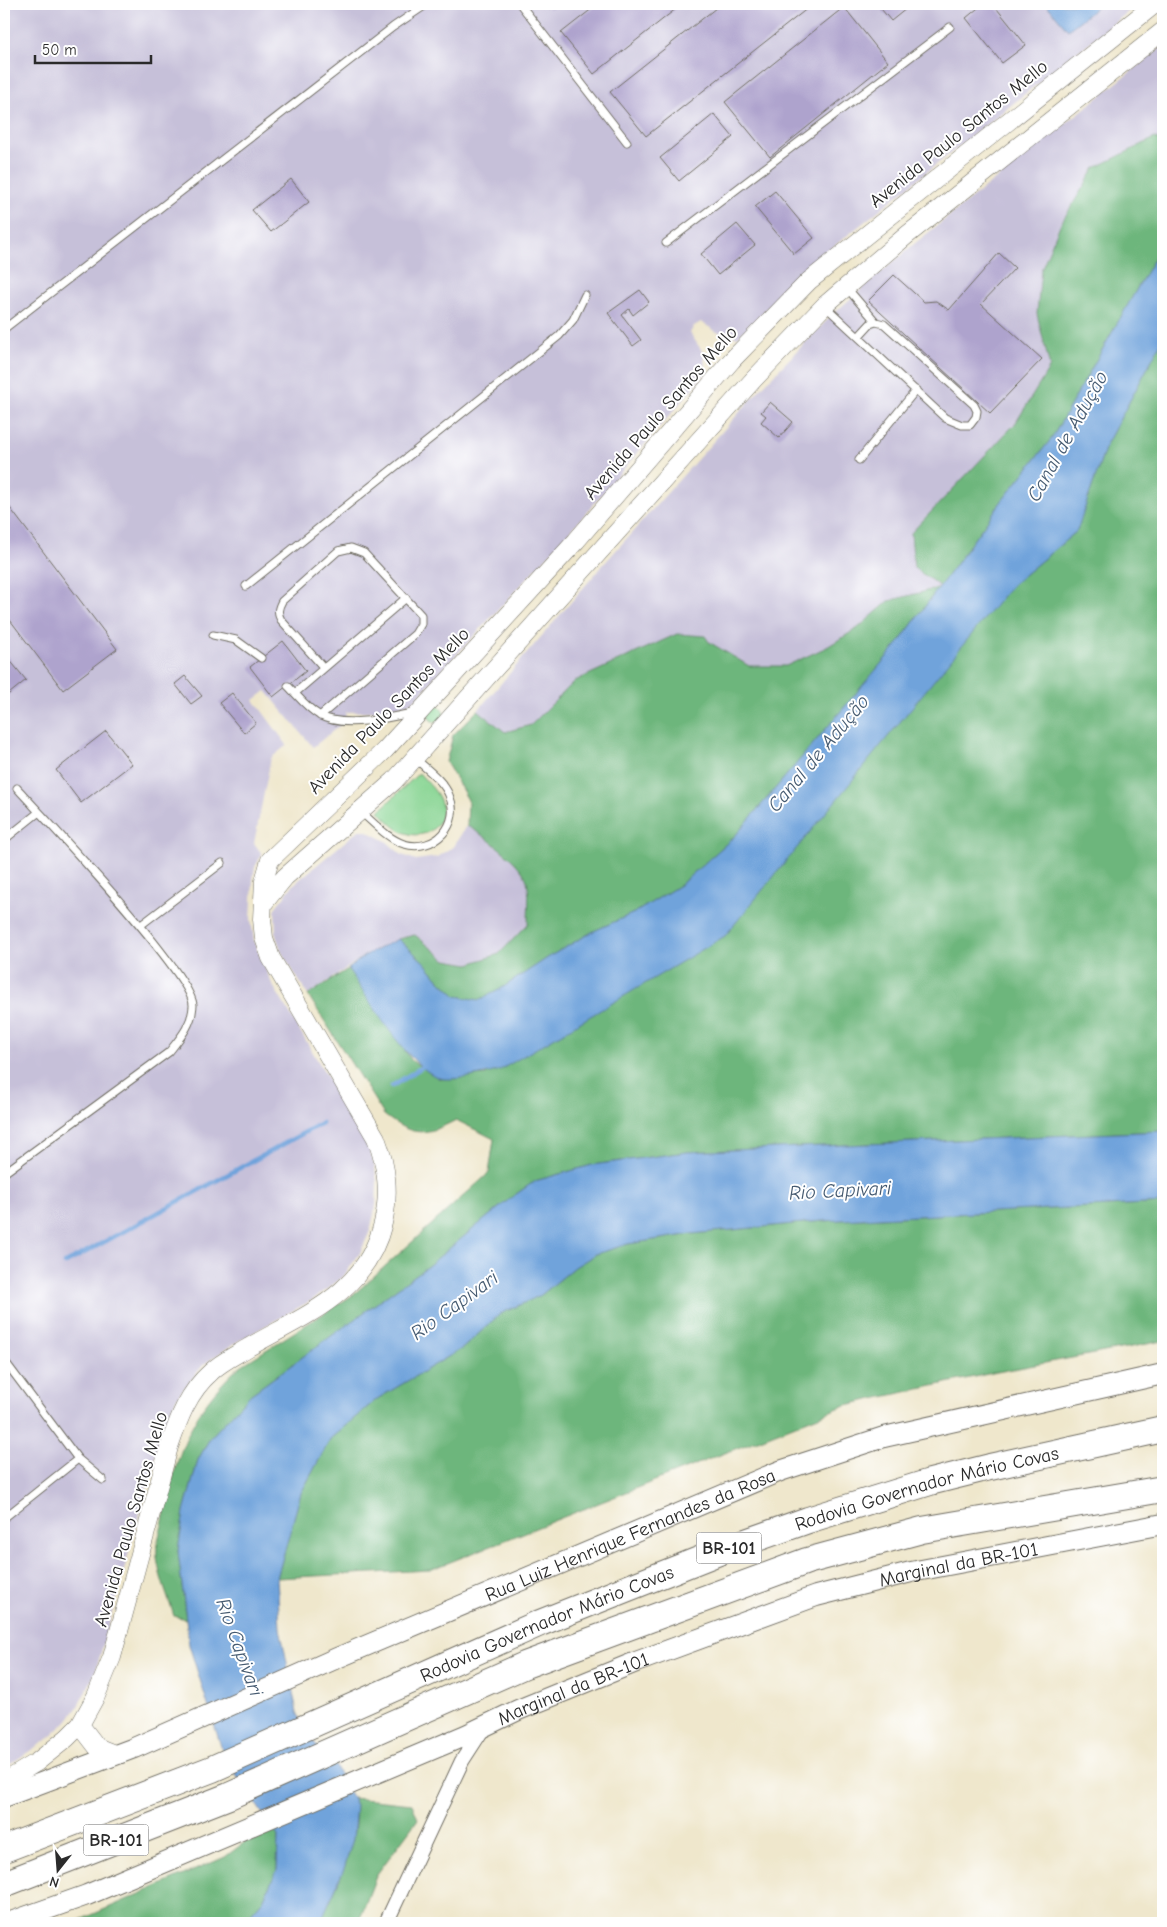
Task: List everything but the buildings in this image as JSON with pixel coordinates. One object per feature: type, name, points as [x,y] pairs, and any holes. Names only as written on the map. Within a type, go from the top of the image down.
[{"type":"highway","name":"Rodovia Governador Mário Covas","points":[[4,1848],[212,1769],[597,1599],[808,1520],[878,1497],[990,1467],[1163,1429]]},
{"type":"highway","name":"Rodovia Governador Mário Covas","points":[[4,1884],[229,1796],[525,1665],[807,1561],[922,1530],[1163,1489]]},
{"type":"main road","name":"Rua Luiz Henrique Fernandes da Rosa","points":[[117,1755],[337,1658],[709,1500],[839,1450],[930,1426],[1163,1374]]},
{"type":"main road","name":"Marginal da BR-101","points":[[8,1923],[87,1895],[484,1727],[518,1710],[636,1662],[816,1596],[912,1572],[1163,1524]]},
{"type":"main road","points":[[4,1797],[117,1755]]},
{"type":"street","name":"Avenida Paulo Santos Mello","points":[[80,1725],[105,1678],[112,1657],[169,1448],[177,1421],[186,1402],[211,1372],[247,1348],[318,1308],[351,1284],[369,1258],[387,1206],[388,1181],[384,1160],[376,1138],[271,958],[264,938],[262,919],[265,870],[270,860],[366,769],[576,541],[732,360],[809,281],[1155,4]]},
{"type":"street","points":[[264,904],[285,877],[361,812],[415,758],[754,379],[825,305],[907,235],[1163,31]]},
{"type":"street","points":[[1046,90],[1063,110]]},
{"type":"street","points":[[891,214],[907,235]]},
{"type":"street","points":[[732,360],[754,379]]},
{"type":"street","points":[[576,541],[594,557]]},
{"type":"street","points":[[444,701],[451,711],[447,723],[435,729],[424,722],[426,704],[444,701]]},
{"type":"street","points":[[342,792],[361,812]]},
{"type":"street","points":[[4,1782],[37,1762],[80,1725],[97,1747],[117,1755]]},
{"type":"street","points":[[386,1923],[462,1761],[484,1727]]},
{"type":"lane","points":[[4,329],[386,33],[427,4]]},
{"type":"lane","points":[[520,4],[627,142]]},
{"type":"lane","points":[[666,243],[950,27]]},
{"type":"lane","points":[[846,288],[876,322]]},
{"type":"lane","points":[[246,586],[560,336],[573,320],[585,295]]},
{"type":"lane","points":[[825,305],[945,418],[955,423],[970,425],[976,417],[977,410],[974,405],[884,324],[876,322],[870,324],[859,336]]},
{"type":"lane","points":[[859,460],[916,390]]},
{"type":"lane","points":[[320,716],[415,634],[421,624],[420,615],[364,553],[350,548],[338,551],[282,601],[278,615],[324,668]]},
{"type":"lane","points":[[295,693],[406,598]]},
{"type":"lane","points":[[214,635],[236,640],[261,658]]},
{"type":"lane","points":[[288,686],[320,716],[344,722],[393,717],[426,704]]},
{"type":"lane","points":[[361,812],[384,832],[404,844],[420,846],[436,842],[449,827],[454,810],[449,794],[440,782],[415,758]]},
{"type":"lane","points":[[4,1173],[168,1052],[187,1029],[194,1005],[187,987],[140,925],[16,788]]},
{"type":"lane","points":[[4,840],[39,812]]},
{"type":"lane","points":[[140,925],[222,862]]},
{"type":"lane","points":[[4,1360],[78,1459],[103,1480]]},
{"type":"lane","points":[[4,1518],[78,1459]]},
{"type":"shaded area","points":[[4,4],[1138,4],[824,254],[738,337],[717,332],[701,322],[694,326],[690,333],[704,354],[705,374],[568,534],[412,703],[387,711],[346,712],[344,722],[313,747],[266,691],[254,700],[287,745],[271,758],[254,843],[262,854],[255,867],[253,880],[251,919],[254,941],[272,984],[367,1143],[374,1163],[377,1182],[376,1205],[370,1231],[360,1253],[343,1277],[312,1300],[233,1344],[204,1364],[177,1397],[159,1444],[95,1674],[77,1708],[67,1721],[48,1739],[4,1768]]},
{"type":"shaded area","points":[[1163,46],[1163,243],[941,587],[499,990],[364,956],[308,995],[282,953],[276,936],[275,908],[293,885],[359,830],[365,830],[386,841],[402,855],[416,860],[437,857],[453,847],[469,822],[468,800],[446,762],[453,735],[478,710],[603,565],[762,387],[834,313],[914,244]]},
{"type":"green space","points":[[1155,138],[1163,142],[1163,243],[1052,438],[1001,502],[940,586],[914,568],[911,533],[1015,424],[1050,367],[1037,314],[1041,270],[1060,225],[1095,168]]},
{"type":"green space","points":[[1163,339],[1163,1131],[687,1152],[592,1165],[535,1181],[512,1197],[428,1266],[250,1395],[210,1438],[198,1460],[184,1512],[178,1551],[186,1619],[174,1616],[158,1564],[158,1542],[181,1452],[197,1417],[208,1401],[239,1367],[353,1295],[489,1173],[494,1139],[456,1120],[436,1129],[419,1132],[403,1127],[384,1115],[308,995],[348,969],[412,1061],[440,1079],[486,1075],[1012,585],[1077,531],[1107,443]]},
{"type":"green space","points":[[939,588],[897,645],[735,836],[680,885],[636,912],[594,931],[552,955],[499,990],[479,1000],[456,996],[424,962],[398,939],[415,935],[446,960],[469,964],[499,954],[528,924],[528,891],[524,874],[501,850],[467,826],[468,800],[446,762],[453,735],[478,710],[505,732],[531,725],[575,681],[677,634],[705,636],[709,642],[749,666],[786,666],[827,647],[858,628],[889,601]]},
{"type":"green space","points":[[436,706],[442,708],[444,714],[442,720],[436,722],[430,720],[428,714],[430,708]]},
{"type":"green space","points":[[419,773],[436,793],[442,808],[439,821],[435,827],[424,834],[417,835],[409,834],[392,825],[379,811]]},
{"type":"green space","points":[[1163,1203],[1163,1341],[997,1372],[846,1405],[430,1570],[277,1578],[301,1493],[331,1438],[377,1399],[463,1348],[500,1314],[541,1295],[575,1267],[596,1254],[628,1244],[692,1234],[822,1221]]},
{"type":"green space","points":[[353,1798],[412,1804],[418,1819],[377,1874],[358,1923],[317,1923],[331,1898],[346,1862],[355,1826],[356,1810]]},
{"type":"green space","points":[[270,1823],[278,1836],[277,1870],[263,1900],[243,1923],[73,1923],[225,1857]]},
{"type":"water","points":[[1046,4],[1101,4],[1068,30]]},
{"type":"water","name":"Canal de Adução","points":[[1163,243],[1163,339],[1107,443],[1077,531],[1012,585],[725,936],[500,1070],[487,1074],[451,1079],[439,1078],[426,1071],[401,1046],[348,969],[364,956],[398,939],[424,962],[456,996],[479,1000],[499,990],[552,955],[594,931],[636,912],[680,885],[735,836],[897,645],[1001,502],[1052,438]]},
{"type":"water","name":"Rio Capivari","points":[[1163,1131],[1163,1203],[822,1221],[692,1234],[628,1244],[596,1254],[575,1267],[541,1295],[500,1314],[463,1348],[377,1399],[331,1438],[301,1493],[277,1578],[280,1628],[297,1712],[308,1736],[335,1765],[356,1806],[353,1839],[344,1869],[324,1914],[317,1923],[243,1923],[263,1900],[277,1870],[278,1836],[225,1759],[189,1645],[178,1551],[184,1512],[198,1460],[210,1438],[250,1395],[428,1266],[512,1197],[535,1181],[592,1165],[687,1152]]},
{"type":"waterway","points":[[392,1086],[425,1065]]},
{"type":"waterway","points":[[64,1264],[322,1123]]}]
